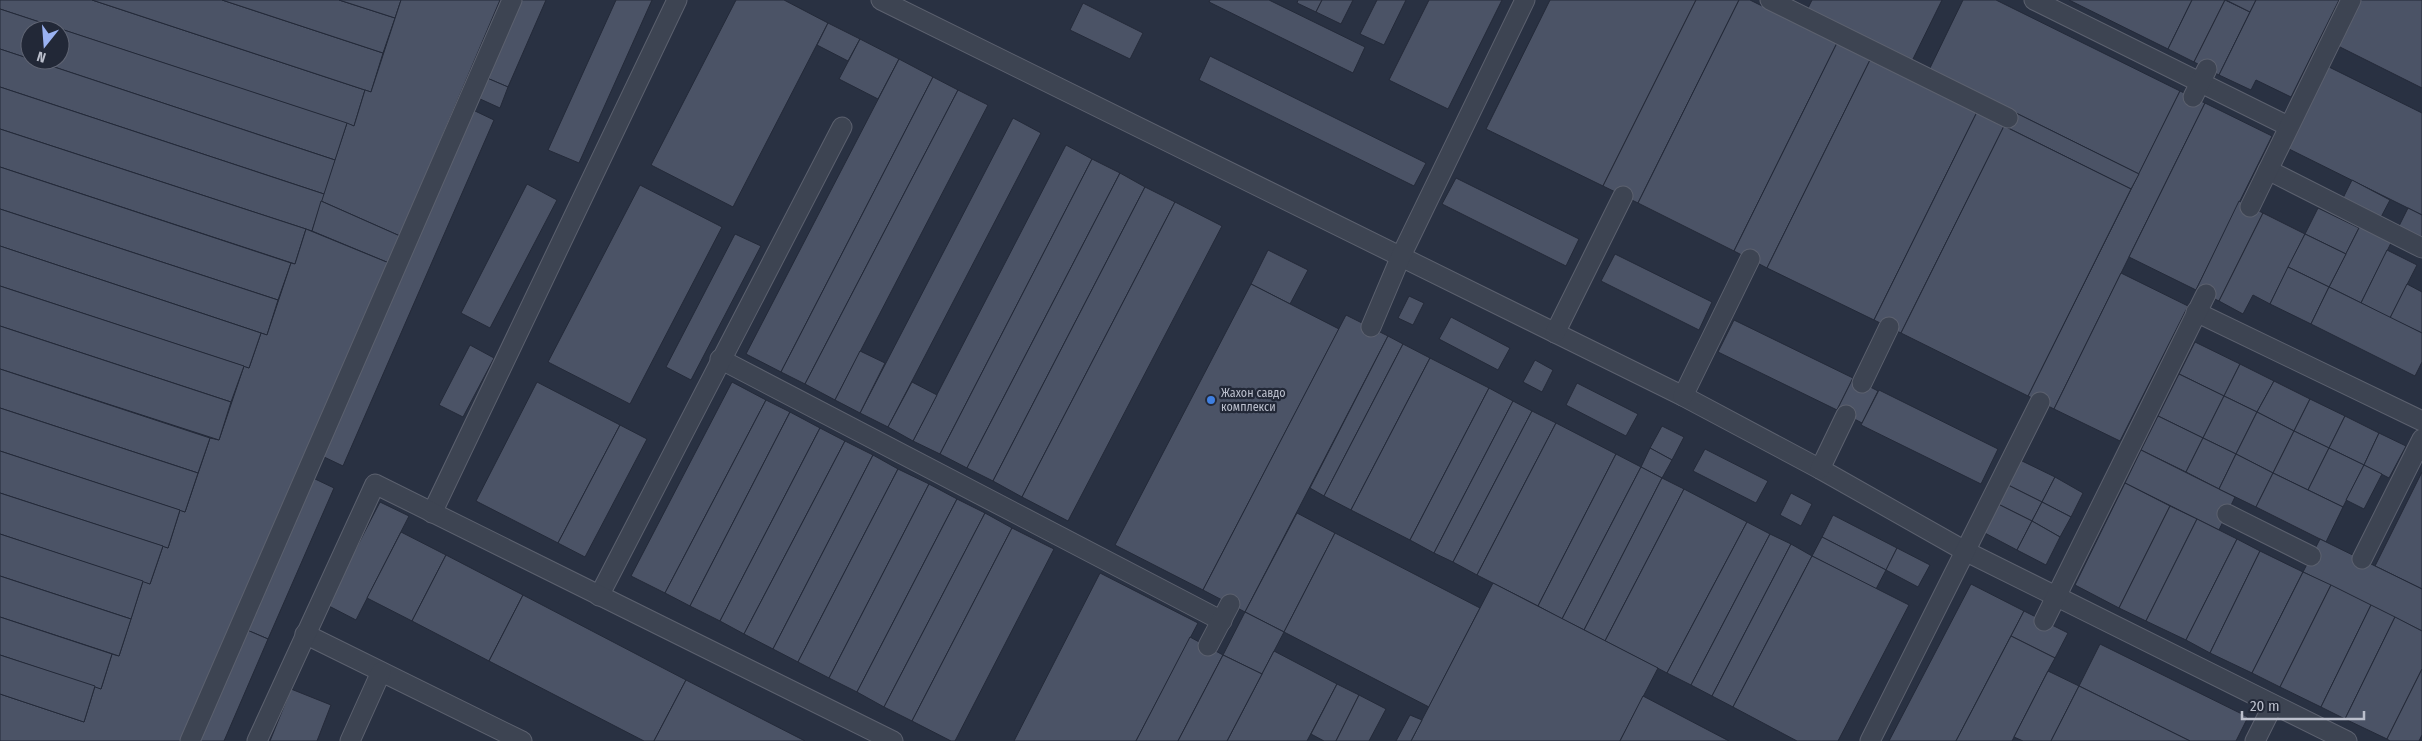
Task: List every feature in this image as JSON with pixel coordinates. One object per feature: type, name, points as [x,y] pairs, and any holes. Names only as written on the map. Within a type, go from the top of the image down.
[{"type":"lane","points":[[190,741],[512,0]]},
{"type":"lane","points":[[432,513],[677,0]]},
{"type":"lane","points":[[883,0],[1682,396],[1820,469],[1965,551],[2055,598],[2347,741]]},
{"type":"lane","points":[[1371,327],[1401,256],[1525,0]]},
{"type":"lane","points":[[1770,0],[1856,47],[1998,116]]},
{"type":"lane","points":[[2250,206],[2351,0]]},
{"type":"lane","points":[[2042,2],[2288,126]]},
{"type":"lane","points":[[599,596],[720,359],[842,127]]},
{"type":"lane","points":[[2268,170],[2422,248]]},
{"type":"lane","points":[[1555,333],[1623,196]]},
{"type":"lane","points":[[1682,396],[1750,259]]},
{"type":"lane","points":[[2044,621],[2127,465],[2196,312],[2206,294]]},
{"type":"lane","points":[[2196,312],[2422,421]]},
{"type":"lane","points":[[1862,383],[1889,328]]},
{"type":"lane","points":[[720,359],[1226,612],[1208,646]]},
{"type":"lane","points":[[1870,741],[2040,402]]},
{"type":"lane","points":[[1820,469],[1846,415]]},
{"type":"lane","points":[[2362,559],[2422,439]]},
{"type":"lane","points":[[257,741],[375,484],[893,741]]},
{"type":"lane","points":[[2227,514],[2311,556]]},
{"type":"lane","points":[[306,634],[522,741]]},
{"type":"lane","points":[[350,741],[382,672]]},
{"type":"lane","points":[[2256,741],[2273,704]]},
{"type":"building","points":[[0,0],[92,0],[365,90],[354,126],[70,32],[70,20],[33,20],[0,9]]},
{"type":"building","points":[[92,0],[222,0],[383,53],[371,92]]},
{"type":"building","points":[[222,0],[339,0],[395,18],[383,53]]},
{"type":"building","points":[[339,0],[401,0],[395,18]]},
{"type":"building","points":[[401,0],[500,0],[400,236],[321,201],[347,123],[354,126],[365,90],[371,92]]},
{"type":"building","points":[[521,0],[546,0],[508,87],[487,78]]},
{"type":"building","points":[[616,0],[652,0],[579,163],[548,150]]},
{"type":"building","points":[[736,0],[784,0],[828,23],[733,207],[651,165]]},
{"type":"building","points":[[1210,0],[1269,0],[1365,47],[1353,73],[1209,2]]},
{"type":"building","points":[[1298,0],[1322,0],[1316,12],[1297,3]]},
{"type":"building","points":[[1322,0],[1353,0],[1341,24],[1316,12]]},
{"type":"building","points":[[1377,0],[1406,0],[1384,45],[1360,34]]},
{"type":"building","points":[[1429,0],[1502,0],[1448,109],[1389,80]]},
{"type":"building","points":[[1550,0],[1696,0],[1603,186],[1486,129]]},
{"type":"building","points":[[1696,0],[1739,0],[1638,203],[1603,186]]},
{"type":"building","points":[[1739,0],[1750,0],[1837,43],[1734,251],[1638,203]]},
{"type":"building","points":[[1812,0],[1942,0],[1912,61],[1807,10]]},
{"type":"building","points":[[1963,0],[1996,0],[2180,91],[2139,174],[1929,70]]},
{"type":"building","points":[[2069,0],[2192,0],[2168,49]]},
{"type":"building","points":[[2192,0],[2225,0],[2194,62],[2168,49]]},
{"type":"building","points":[[2225,0],[2250,12],[2219,75],[2194,62]]},
{"type":"building","points":[[2226,0],[2256,0],[2250,12]]},
{"type":"building","points":[[2256,0],[2339,0],[2291,97],[2256,80],[2251,90],[2219,75]]},
{"type":"building","points":[[2360,0],[2422,0],[2422,88],[2338,46]]},
{"type":"building","points":[[1083,3],[1143,33],[1130,59],[1070,30]]},
{"type":"building","points":[[0,9],[33,20],[20,20],[20,56],[0,49]]},
{"type":"building","points":[[828,23],[860,39],[848,61],[817,45]]},
{"type":"building","points":[[70,32],[347,123],[335,160],[63,70],[70,70]]},
{"type":"building","points":[[860,39],[899,59],[878,99],[839,79]]},
{"type":"building","points":[[1837,43],[1870,60],[1767,268],[1734,251]]},
{"type":"building","points":[[0,49],[20,56],[20,70],[63,70],[335,160],[324,194],[0,87]]},
{"type":"building","points":[[1210,56],[1426,163],[1414,186],[1199,80]]},
{"type":"building","points":[[899,59],[933,77],[781,372],[746,354]]},
{"type":"building","points":[[1870,60],[1977,112],[1874,320],[1767,268]]},
{"type":"building","points":[[2327,66],[2422,113],[2422,215],[2287,148]]},
{"type":"building","points":[[933,77],[958,90],[805,384],[781,372]]},
{"type":"building","points":[[487,78],[508,87],[500,108],[478,98]]},
{"type":"building","points":[[0,87],[324,194],[312,231],[0,129]]},
{"type":"building","points":[[958,90],[988,105],[835,400],[805,384]]},
{"type":"building","points":[[2180,91],[2205,103],[2054,409],[2028,396]]},
{"type":"building","points":[[2205,103],[2272,136],[2196,290],[2129,257]]},
{"type":"building","points":[[473,110],[494,120],[343,466],[322,456]]},
{"type":"building","points":[[2012,111],[2139,174],[2131,189],[2004,126]]},
{"type":"building","points":[[1977,112],[2004,126],[1901,333],[1874,320]]},
{"type":"building","points":[[1013,118],[1041,133],[888,427],[860,413]]},
{"type":"building","points":[[2004,126],[2131,189],[2028,396],[1901,333]]},
{"type":"building","points":[[0,129],[306,229],[295,264],[0,167]]},
{"type":"building","points":[[1066,145],[1092,159],[940,454],[913,441]]},
{"type":"building","points":[[1092,159],[1120,173],[967,468],[940,454]]},
{"type":"building","points":[[0,167],[291,263],[278,300],[0,209]]},
{"type":"building","points":[[1120,173],[1145,187],[993,481],[967,468]]},
{"type":"building","points":[[1456,178],[1579,239],[1566,266],[1442,204]]},
{"type":"building","points":[[2352,180],[2390,200],[2380,219],[2342,200]]},
{"type":"building","points":[[527,184],[557,200],[490,328],[461,313]]},
{"type":"building","points":[[640,185],[722,227],[630,404],[548,362]]},
{"type":"building","points":[[1145,187],[1175,202],[1022,497],[993,481]]},
{"type":"building","points":[[321,201],[400,236],[389,263],[312,231]]},
{"type":"building","points":[[2239,201],[2263,213],[2219,301],[2196,290]]},
{"type":"building","points":[[1175,202],[1222,226],[1068,521],[1022,497]]},
{"type":"building","points":[[2318,208],[2359,228],[2346,254],[2305,234]]},
{"type":"building","points":[[2408,208],[2422,215],[2422,240],[2398,228]]},
{"type":"building","points":[[0,209],[278,300],[267,335],[0,246]]},
{"type":"building","points":[[2263,213],[2305,234],[2270,304],[2253,295],[2243,314],[2219,301]]},
{"type":"building","points":[[2361,224],[2393,239],[2361,303],[2329,287]]},
{"type":"building","points":[[306,229],[389,263],[180,741],[0,741],[0,694],[84,722],[95,686],[101,689],[112,654],[119,656],[143,581],[150,584],[163,546],[168,548],[180,510],[185,512],[210,438],[219,440],[244,366],[249,368],[261,333],[267,335],[291,263],[295,264]]},
{"type":"building","points":[[735,234],[761,246],[691,380],[666,367]]},
{"type":"building","points":[[2305,234],[2346,254],[2329,287],[2288,267]]},
{"type":"building","points":[[0,246],[261,333],[249,368],[0,286]]},
{"type":"building","points":[[1268,250],[1308,270],[1290,304],[1251,284]]},
{"type":"building","points":[[2387,250],[2417,265],[2390,318],[2361,303]]},
{"type":"building","points":[[1615,254],[1712,302],[1699,330],[1601,281]]},
{"type":"building","points":[[2288,267],[2329,287],[2311,324],[2270,304]]},
{"type":"building","points":[[2121,273],[2188,306],[2120,441],[2054,409]]},
{"type":"building","points":[[1251,284],[1339,329],[1203,590],[1115,545]]},
{"type":"building","points":[[2407,284],[2422,292],[2422,333],[2390,318]]},
{"type":"building","points":[[0,286],[244,366],[231,402],[0,326]]},
{"type":"building","points":[[2329,287],[2422,333],[2422,362],[2415,376],[2311,324]]},
{"type":"building","points":[[1409,296],[1424,303],[1413,325],[1398,318]]},
{"type":"building","points":[[1346,315],[1388,336],[1245,612],[1203,590]]},
{"type":"building","points":[[1451,317],[1510,348],[1498,370],[1439,339]]},
{"type":"building","points":[[1734,320],[1853,378],[1837,410],[1718,352]]},
{"type":"building","points":[[0,326],[231,402],[219,440],[0,369]]},
{"type":"building","points":[[1388,336],[1403,344],[1324,496],[1310,488]]},
{"type":"building","points":[[2195,342],[2240,364],[2224,396],[2179,374]]},
{"type":"building","points":[[1403,344],[1430,358],[1351,510],[1324,496]]},
{"type":"building","points":[[470,345],[494,358],[463,417],[439,405]]},
{"type":"building","points":[[860,351],[885,363],[860,413],[835,400]]},
{"type":"building","points":[[1430,358],[1489,388],[1410,540],[1351,510]]},
{"type":"building","points":[[1535,360],[1553,370],[1542,392],[1523,382]]},
{"type":"building","points":[[2240,364],[2274,381],[2257,412],[2224,396]]},
{"type":"building","points":[[0,369],[210,438],[198,473],[0,408]]},
{"type":"building","points":[[2179,374],[2224,396],[2203,438],[2158,416]]},
{"type":"building","points":[[1853,378],[1878,391],[1862,423],[1837,410]]},
{"type":"building","points":[[2274,381],[2310,399],[2294,431],[2257,412]]},
{"type":"building","points":[[537,382],[620,425],[558,543],[476,501]]},
{"type":"building","points":[[732,382],[766,400],[665,593],[631,576]]},
{"type":"building","points":[[912,382],[937,395],[913,441],[888,427]]},
{"type":"building","points":[[1577,383],[1638,414],[1626,436],[1566,405]]},
{"type":"building","points":[[1489,388],[1513,401],[1434,553],[1410,540]]},
{"type":"building","points":[[1879,390],[1998,449],[1981,484],[1861,425]]},
{"type":"building","points":[[2224,396],[2257,412],[2236,454],[2203,438]]},
{"type":"building","points":[[2310,399],[2345,416],[2329,448],[2294,431]]},
{"type":"building","points":[[766,400],[790,412],[690,606],[665,593]]},
{"type":"building","points":[[1513,401],[1532,411],[1453,562],[1434,553]]},
{"type":"building","points":[[0,408],[198,473],[185,512],[0,451]]},
{"type":"building","points":[[1532,411],[1556,423],[1477,575],[1453,562]]},
{"type":"building","points":[[790,412],[820,428],[720,621],[690,606]]},
{"type":"building","points":[[2257,412],[2294,431],[2273,473],[2236,454]]},
{"type":"building","points":[[2158,416],[2203,438],[2186,472],[2141,450]]},
{"type":"building","points":[[2345,416],[2379,433],[2364,465],[2329,448]]},
{"type":"building","points":[[1556,423],[1616,454],[1538,606],[1477,575]]},
{"type":"building","points":[[620,425],[647,439],[585,557],[558,543]]},
{"type":"building","points":[[1662,426],[1684,437],[1672,460],[1650,448]]},
{"type":"building","points":[[820,428],[845,441],[744,634],[720,621]]},
{"type":"building","points":[[2294,431],[2329,448],[2308,490],[2273,473]]},
{"type":"building","points":[[2379,433],[2406,446],[2389,478],[2364,465]]},
{"type":"building","points":[[2203,438],[2236,454],[2219,489],[2186,472]]},
{"type":"building","points":[[845,441],[873,455],[773,649],[744,634]]},
{"type":"building","points":[[1650,448],[1672,460],[1662,478],[1641,467]]},
{"type":"building","points":[[2329,448],[2364,465],[2343,507],[2308,490]]},
{"type":"building","points":[[1705,449],[1768,481],[1756,503],[1693,471]]},
{"type":"building","points":[[2141,450],[2235,497],[2219,530],[2125,483]]},
{"type":"building","points":[[0,451],[180,510],[168,548],[0,493]]},
{"type":"building","points":[[1616,454],[1641,467],[1562,619],[1538,606]]},
{"type":"building","points":[[2236,454],[2273,473],[2256,507],[2219,489]]},
{"type":"building","points":[[873,455],[898,469],[798,662],[773,649]]},
{"type":"building","points":[[2018,459],[2055,477],[2042,502],[2006,484]]},
{"type":"building","points":[[2364,465],[2382,474],[2364,509],[2346,500]]},
{"type":"building","points":[[1641,467],[1662,478],[1584,630],[1562,619]]},
{"type":"building","points":[[898,469],[929,484],[829,678],[798,662]]},
{"type":"building","points":[[2422,472],[2422,589],[2375,566]]},
{"type":"building","points":[[2273,473],[2343,507],[2326,542],[2256,507]]},
{"type":"building","points":[[2055,477],[2083,493],[2071,517],[2042,502]]},
{"type":"building","points":[[313,478],[334,488],[268,639],[247,630]]},
{"type":"building","points":[[1662,478],[1684,489],[1605,641],[1584,630]]},
{"type":"building","points":[[2125,483],[2170,506],[2119,608],[2075,585]]},
{"type":"building","points":[[929,484],[957,499],[857,692],[829,678]]},
{"type":"building","points":[[2006,484],[2042,502],[2032,521],[1996,503]]},
{"type":"building","points":[[1684,489],[1747,522],[1667,673],[1605,641]]},
{"type":"building","points":[[0,493],[163,546],[150,584],[0,534]]},
{"type":"building","points":[[1791,493],[1812,504],[1801,526],[1780,515]]},
{"type":"building","points":[[957,499],[985,513],[884,707],[857,692]]},
{"type":"building","points":[[380,502],[409,516],[356,620],[327,605]]},
{"type":"building","points":[[2042,502],[2071,517],[2060,537],[2032,521]]},
{"type":"building","points":[[1996,503],[2032,521],[2017,550],[1981,531]]},
{"type":"building","points":[[2170,506],[2197,519],[2146,621],[2119,608]]},
{"type":"building","points":[[985,513],[1012,528],[912,721],[884,707]]},
{"type":"building","points":[[1297,513],[1335,533],[1284,632],[1245,612]]},
{"type":"building","points":[[1833,515],[1897,548],[1886,570],[1822,537]]},
{"type":"building","points":[[2197,519],[2237,539],[2186,640],[2146,621]]},
{"type":"building","points":[[2032,521],[2060,537],[2046,565],[2017,550]]},
{"type":"building","points":[[1747,522],[1770,534],[1691,685],[1667,673]]},
{"type":"building","points":[[1012,528],[1054,549],[955,741],[951,741],[912,721]]},
{"type":"building","points":[[401,532],[446,555],[412,621],[367,598]]},
{"type":"building","points":[[1335,533],[1480,608],[1429,707],[1284,632]]},
{"type":"building","points":[[0,534],[143,581],[131,619],[0,576]]},
{"type":"building","points":[[1770,534],[1791,544],[1712,696],[1691,685]]},
{"type":"building","points":[[1822,537],[1886,570],[1876,589],[1812,556]]},
{"type":"building","points":[[2237,539],[2260,551],[2210,653],[2186,640]]},
{"type":"building","points":[[2320,539],[2422,589],[2422,631],[2303,572]]},
{"type":"building","points":[[1791,544],[1812,556],[1733,707],[1712,696]]},
{"type":"building","points":[[1897,548],[1930,565],[1918,587],[1886,570]]},
{"type":"building","points":[[2260,551],[2303,572],[2252,673],[2210,653]]},
{"type":"building","points":[[446,555],[523,595],[489,661],[412,621]]},
{"type":"building","points":[[1812,556],[1909,605],[1838,741],[1797,741],[1733,707]]},
{"type":"building","points":[[2303,572],[2331,585],[2280,687],[2252,673]]},
{"type":"building","points":[[1100,573],[1198,623],[1136,741],[1014,741]]},
{"type":"building","points":[[0,576],[131,619],[119,656],[0,617]]},
{"type":"building","points":[[1493,583],[1658,668],[1620,741],[1411,741]]},
{"type":"building","points":[[1971,584],[2024,611],[1956,741],[1889,741]]},
{"type":"building","points":[[2331,585],[2371,605],[2321,707],[2280,687]]},
{"type":"building","points":[[523,595],[686,680],[654,741],[644,741],[489,661]]},
{"type":"building","points":[[2371,605],[2395,617],[2345,719],[2321,707]]},
{"type":"building","points":[[2024,611],[2068,633],[2055,658],[2011,636]]},
{"type":"building","points":[[1245,612],[1284,632],[1262,674],[1223,655]]},
{"type":"building","points":[[0,617],[112,654],[101,689],[0,655]]},
{"type":"building","points":[[2395,617],[2422,631],[2422,669],[2387,739],[2345,719]]},
{"type":"building","points":[[247,630],[268,639],[224,741],[199,741]]},
{"type":"building","points":[[2011,636],[2055,658],[2012,741],[1956,741]]},
{"type":"building","points":[[1190,637],[1223,655],[1178,741],[1136,741]]},
{"type":"building","points":[[2100,644],[2248,717],[2236,741],[2190,741],[2079,686]]},
{"type":"building","points":[[1274,651],[1337,684],[1307,741],[1227,741]]},
{"type":"building","points":[[0,655],[95,686],[84,722],[0,694]]},
{"type":"building","points":[[1223,655],[1262,674],[1227,741],[1178,741]]},
{"type":"building","points":[[2422,669],[2422,735],[2419,741],[2390,741],[2387,739]]},
{"type":"building","points":[[2048,671],[2079,686],[2051,741],[2023,741],[2014,737]]},
{"type":"building","points":[[686,680],[805,741],[654,741]]},
{"type":"building","points":[[1337,684],[1359,695],[1336,741],[1324,741],[1311,734]]},
{"type":"building","points":[[2079,686],[2190,741],[2051,741]]},
{"type":"building","points":[[291,689],[331,705],[317,741],[270,741]]},
{"type":"building","points":[[1359,695],[1386,709],[1369,741],[1336,741]]},
{"type":"building","points":[[1643,696],[1729,741],[1620,741]]},
{"type":"building","points":[[1410,715],[1422,720],[1411,741],[1396,741]]},
{"type":"place","name":"Жахон савдо комплекси","points":[[1211,400]]}]
